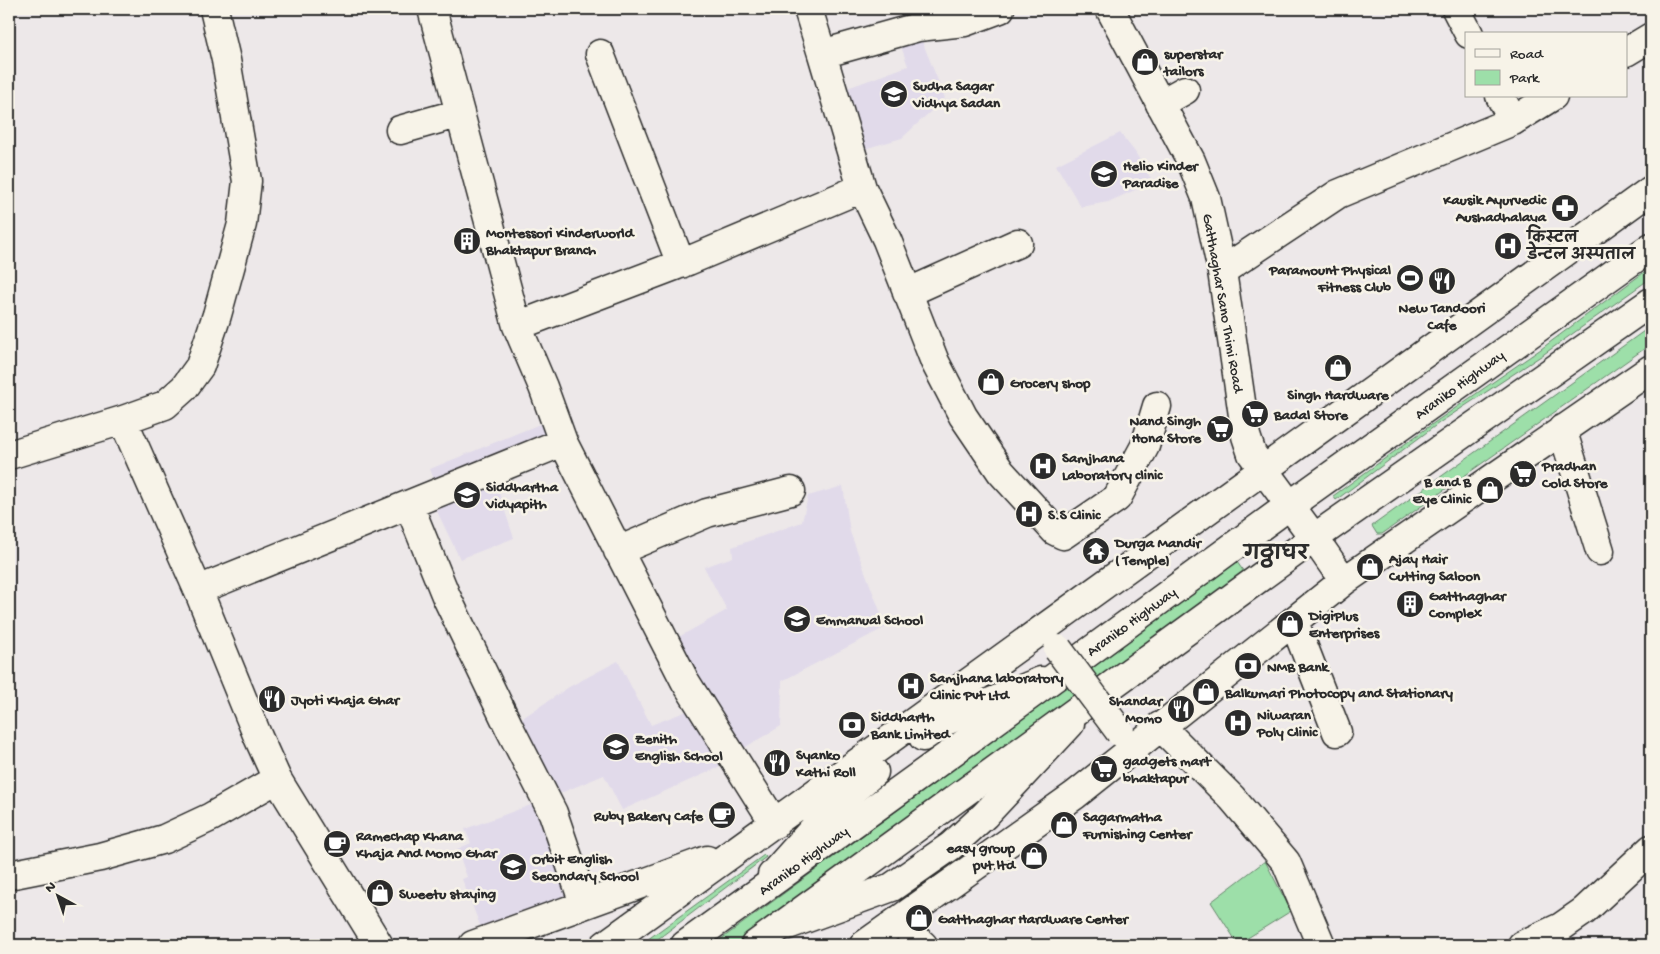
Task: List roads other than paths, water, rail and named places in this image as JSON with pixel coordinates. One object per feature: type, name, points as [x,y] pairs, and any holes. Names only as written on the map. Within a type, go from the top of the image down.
[{"type":"main road","points":[[9,456],[165,405],[184,388],[200,366],[217,315],[242,224],[247,180],[226,60],[214,9]]},
{"type":"main road","points":[[432,9],[517,326],[563,442],[686,680],[775,824]]},
{"type":"main road","points":[[808,9],[862,188],[887,240],[935,362],[963,416],[1001,472],[1055,531],[1063,535],[1117,498],[1145,446],[1157,406]]},
{"type":"main road","points":[[822,54],[918,28],[965,22],[1000,9]]},
{"type":"main road","name":"Gatthaghar Sano Thimi Road","points":[[1110,9],[1191,161],[1206,198],[1222,271],[1246,436],[1252,454],[1344,582]]},
{"type":"main road","points":[[1456,9],[1468,32]]},
{"type":"main road","points":[[1628,51],[1651,37]]},
{"type":"main road","points":[[600,54],[680,264]]},
{"type":"main road","points":[[1160,104],[1185,90]]},
{"type":"main road","points":[[1501,98],[1513,121]]},
{"type":"main road","points":[[1222,271],[1338,194],[1513,121],[1550,98]]},
{"type":"main road","points":[[400,130],[460,113]]},
{"type":"main road","points":[[517,326],[680,264],[862,188]]},
{"type":"main road","points":[[605,945],[1651,190]]},
{"type":"main road","points":[[908,292],[1018,243]]},
{"type":"main road","name":"Araniko Highway","points":[[685,945],[753,896],[1059,661],[1290,505],[1651,247]]},
{"type":"main road","points":[[755,945],[1314,538],[1651,302]]},
{"type":"main road","points":[[864,945],[1075,795],[1344,582],[1651,369]]},
{"type":"main road","points":[[123,420],[198,590],[277,780],[379,945]]},
{"type":"main road","points":[[1562,429],[1600,551]]},
{"type":"main road","points":[[198,590],[563,442]]},
{"type":"main road","points":[[618,551],[707,513],[791,491]]},
{"type":"main road","points":[[409,505],[446,596],[553,813],[584,904]]},
{"type":"main road","points":[[1294,622],[1337,732]]},
{"type":"main road","points":[[1059,661],[1120,732]]},
{"type":"main road","points":[[1160,726],[1232,798],[1286,862],[1321,945]]},
{"type":"main road","points":[[9,875],[100,857],[164,839],[211,817],[277,780]]},
{"type":"main road","points":[[1522,945],[1561,927],[1584,911],[1651,850]]},
{"type":"main road","points":[[473,945],[735,851]]},
{"type":"main road","points":[[900,918],[914,937],[923,945]]},
{"type":"place","name":"superstar tailors","points":[[1145,62]]},
{"type":"place","name":"Sudha Sagar Vidhya Sadan","points":[[894,94]]},
{"type":"place","name":"Helio Kinder Paradise","points":[[1104,174]]},
{"type":"place","name":"Kausik Ayurvedic Aushadhalaya","points":[[1565,208]]},
{"type":"place","name":"Montessori Kinderworld Bhaktapur Branch","points":[[467,241]]},
{"type":"place","name":"क्रिस्टल डेन्टल अस्पताल","points":[[1508,246]]},
{"type":"place","name":"Paramount Physical Fitness Club","points":[[1410,278]]},
{"type":"place","name":"New Tandoori Cafe","points":[[1442,281]]},
{"type":"place","name":"Singh Hardware","points":[[1338,368]]},
{"type":"place","name":"Grocery shop","points":[[991,382]]},
{"type":"place","name":"Badal Store","points":[[1255,414]]},
{"type":"place","name":"Nand Singh Hona Store","points":[[1220,429]]},
{"type":"place","name":"Samjhana Laboratory clinic","points":[[1043,466]]},
{"type":"place","name":"Pradhan Cold Store","points":[[1523,474]]},
{"type":"place","name":"B and B Eye Clinic","points":[[1490,490]]},
{"type":"place","name":"Siddhartha Vidyapith","points":[[467,495]]},
{"type":"place","name":"S.S Clinic","points":[[1029,514]]},
{"type":"place","name":"Durga Mandir ( Temple)","points":[[1096,551]]},
{"type":"place","name":"Ajay Hair Cutting Saloon","points":[[1370,567]]},
{"type":"place","name":"Gatthaghar Complex","points":[[1410,604]]},
{"type":"place","name":"Emmanual School","points":[[797,619]]},
{"type":"place","name":"DigiPlus Enterprises","points":[[1290,624]]},
{"type":"place","name":"NMB Bank","points":[[1248,666]]},
{"type":"place","name":"Samjhana laboratory Clinic Pvt Ltd","points":[[911,686]]},
{"type":"place","name":"Balkumari Photocopy and Stationary","points":[[1206,692]]},
{"type":"place","name":"Jyoti Khaja Ghar","points":[[272,699]]},
{"type":"place","name":"Shandar Momo","points":[[1181,709]]},
{"type":"place","name":"Niwaran Poly Clinic","points":[[1238,723]]},
{"type":"place","name":"Siddharth Bank Limited","points":[[852,725]]},
{"type":"place","name":"Zenith English School","points":[[616,747]]},
{"type":"place","name":"Syanko Kathi Roll","points":[[777,763]]},
{"type":"place","name":"gadgets mart bhaktapur","points":[[1104,769]]},
{"type":"place","name":"Ruby Bakery Cafe","points":[[722,815]]},
{"type":"place","name":"Sagarmatha Furnishing Center","points":[[1064,825]]},
{"type":"place","name":"Ramechap Khana Khaja And Momo Ghar","points":[[337,844]]},
{"type":"place","name":"easy group pvt ltd","points":[[1034,856]]},
{"type":"place","name":"Orbit English Secondary School","points":[[513,867]]},
{"type":"place","name":"Sweetu staying","points":[[380,893]]},
{"type":"place","name":"Gatthaghar Hardware Center","points":[[919,918]]},
{"type":"district","name":"गठ्ठाघर","points":[[1276,552]]}]
